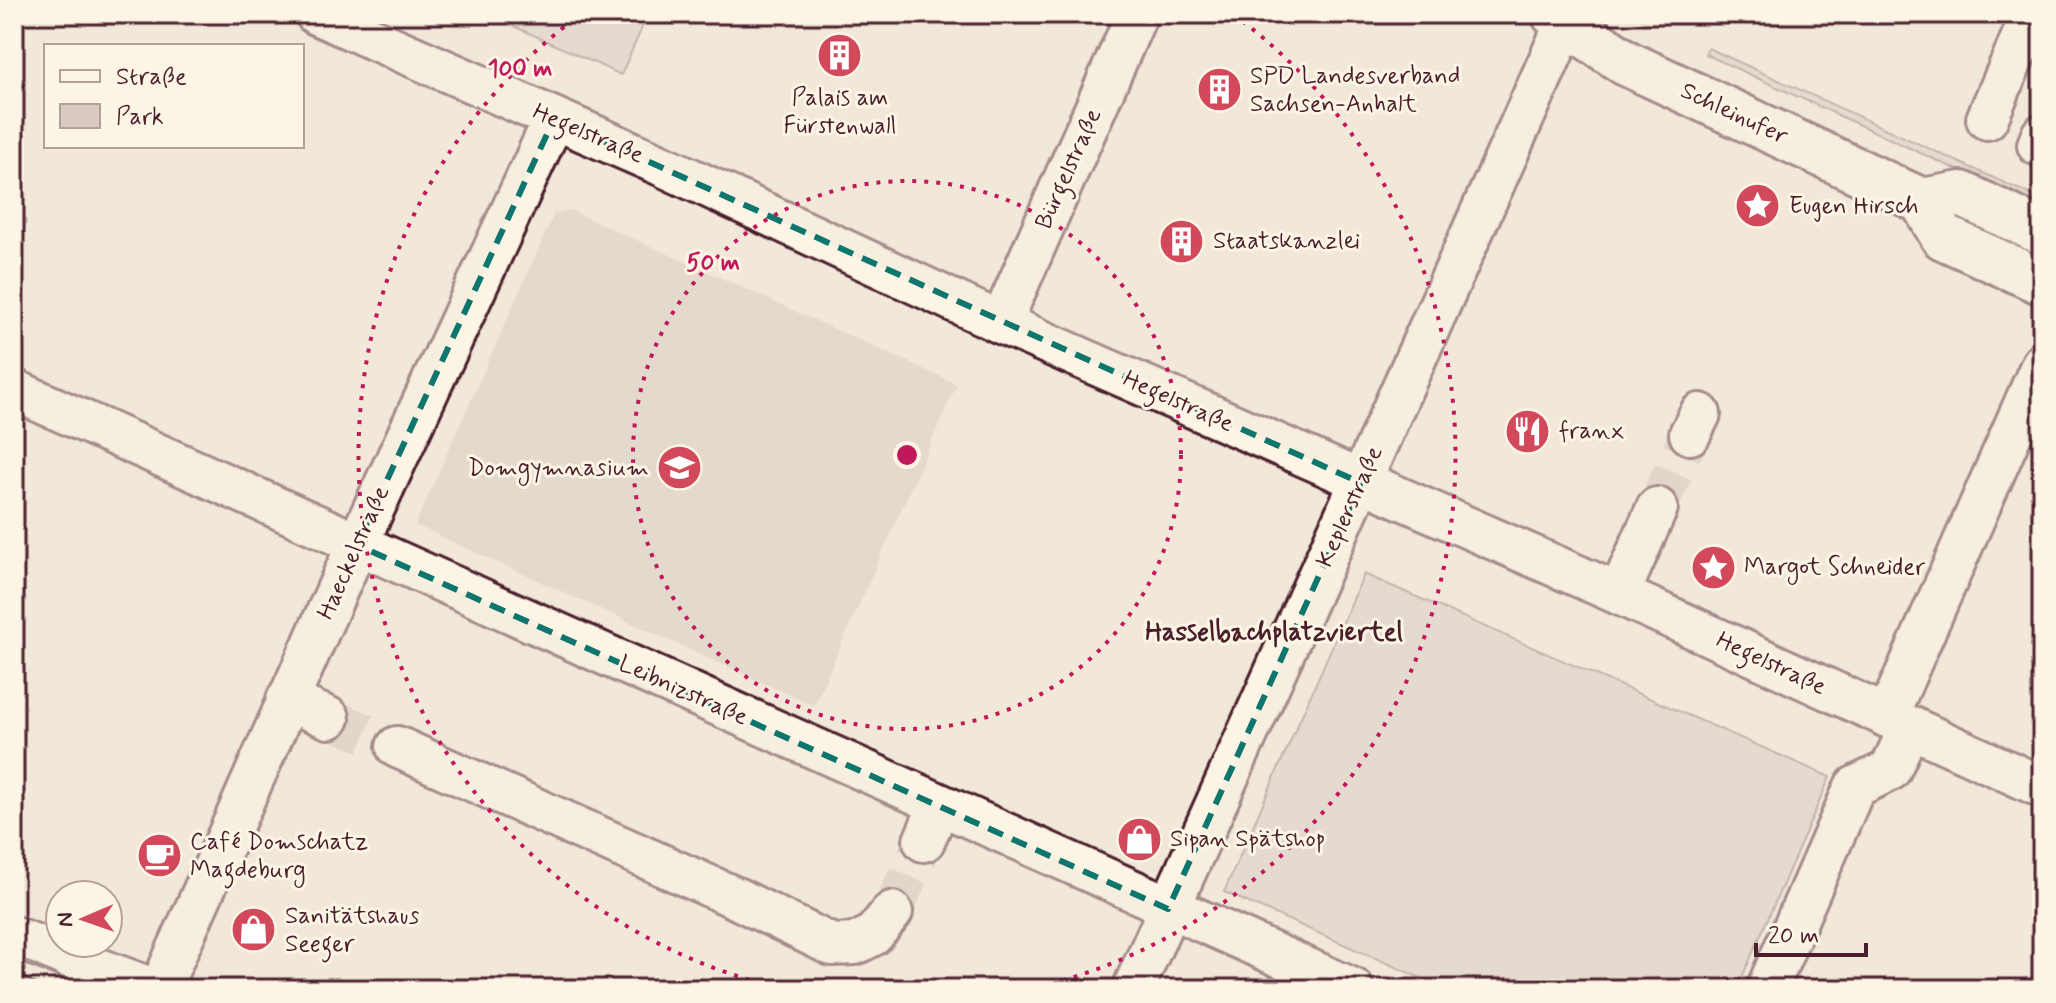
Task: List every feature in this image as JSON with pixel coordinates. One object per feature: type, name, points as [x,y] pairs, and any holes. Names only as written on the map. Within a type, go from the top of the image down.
[{"type":"main road","name":"Schleinufer","points":[[1563,17],[1626,63],[1922,201]]},
{"type":"main road","points":[[2042,232],[1961,194],[1922,201],[1943,237],[2042,282]]},
{"type":"street","name":"Hegelstraße","points":[[316,14],[1001,323],[1619,594],[2042,787]]},
{"type":"street","name":"Bürgelstraße","points":[[1001,323],[1137,14]]},
{"type":"street","name":"Keplerstraße","points":[[1133,989],[1361,483],[1563,17]]},
{"type":"street","points":[[1987,119],[2024,33],[2042,41]]},
{"type":"street","name":"Haeckelstraße","points":[[160,989],[357,545],[554,119]]},
{"type":"street","points":[[1767,989],[1855,787],[1890,770],[1899,722],[2042,364]]},
{"type":"street","name":"Leibnizstraße","points":[[14,390],[357,545],[932,824],[1168,909],[1353,989]]},
{"type":"street","points":[[1619,594],[1657,508]]},
{"type":"street","points":[[287,700],[329,718]]},
{"type":"street","points":[[397,747],[736,898],[832,945],[855,944],[873,935],[892,912]]},
{"type":"street","points":[[14,937],[153,989]]},
{"type":"highlighted area","points":[[554,119],[1361,483],[1168,909],[357,545]]},
{"type":"shaded area","name":"Domgymnasium","points":[[570,210],[957,384],[814,706],[415,525],[554,214]]},
{"type":"green space","points":[[487,14],[648,14],[621,75]]},
{"type":"green space","points":[[1708,48],[2038,198],[2036,206],[1705,54]]},
{"type":"green space","points":[[1364,574],[1830,777],[1737,989],[1446,989],[1224,892]]},
{"type":"tunnel","points":[[1657,508],[1690,434]]},
{"type":"tunnel","points":[[329,718],[397,747]]},
{"type":"tunnel","points":[[892,912],[924,841]]},
{"type":"tram line","points":[[14,956],[89,989]]},
{"type":"tram line","points":[[14,974],[48,989]]},
{"type":"place","name":"Palais am Fürstenwall","points":[[840,56]]},
{"type":"place","name":"SPD Landesverband Sachsen-Anhalt","points":[[1219,90]]},
{"type":"place","name":"Eugen Hirsch","points":[[1758,206]]},
{"type":"place","name":"Staatskanzlei","points":[[1182,241]]},
{"type":"place","name":"franx","points":[[1528,431]]},
{"type":"place","name":"Domgymnasium","points":[[680,468]]},
{"type":"place","name":"Margot Schneider","points":[[1713,567]]},
{"type":"place","name":"Sipan Spätshop","points":[[1139,839]]},
{"type":"place","name":"Café Domschatz Magdeburg","points":[[159,856]]},
{"type":"place","name":"Sanitätshaus Seeger","points":[[254,930]]},
{"type":"district","name":"Hasselbachplatzviertel","points":[[1274,633]]}]
